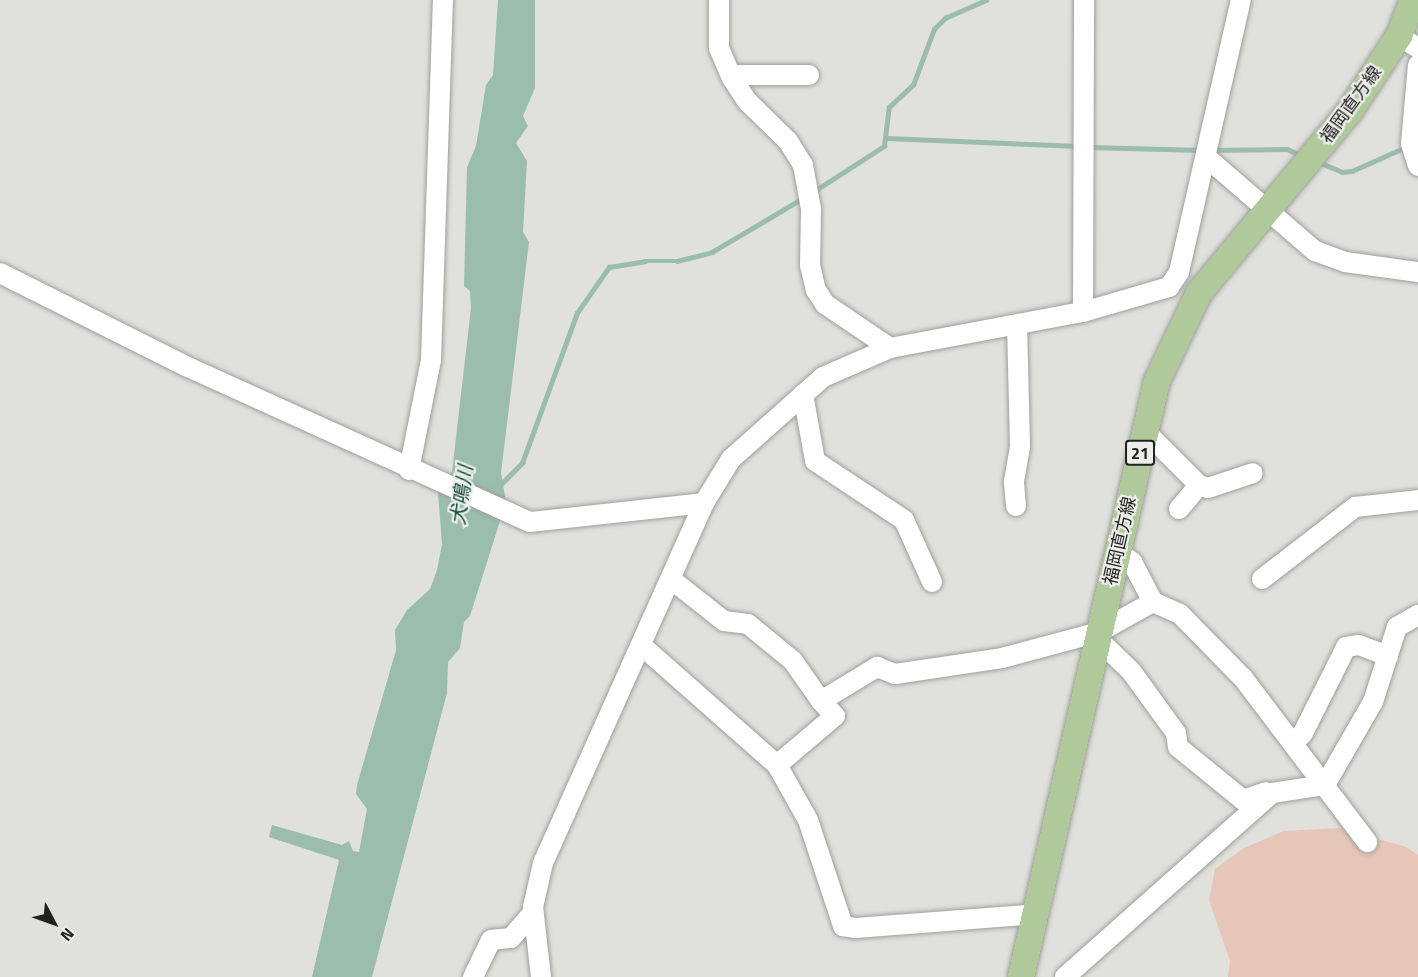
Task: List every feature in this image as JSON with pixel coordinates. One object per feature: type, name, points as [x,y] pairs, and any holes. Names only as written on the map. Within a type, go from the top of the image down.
[{"type":"main road","name":"福岡直方線","points":[[1021,977],[1156,381],[1199,293],[1409,42],[1414,8]]},
{"type":"street","points":[[409,470],[431,360],[443,0]]},
{"type":"street","points":[[719,0],[719,48],[731,75],[747,101],[788,141],[803,165],[810,209],[810,265],[816,290],[825,304],[890,348]]},
{"type":"street","points":[[1083,312],[1084,0]]},
{"type":"street","points":[[541,977],[533,913],[543,863],[672,580],[704,503],[731,459],[823,377],[890,348],[1083,312],[1169,287],[1179,272],[1241,0]]},
{"type":"street","points":[[1418,65],[1411,144],[1418,166]]},
{"type":"street","points":[[731,75],[809,75]]},
{"type":"street","points":[[1206,157],[1315,251],[1345,262],[1413,266]]},
{"type":"street","points":[[0,273],[188,367],[409,470],[530,522],[704,503]]},
{"type":"street","points":[[1016,506],[1014,481],[1020,446],[1017,325]]},
{"type":"street","points":[[803,394],[815,461],[904,520],[932,582]]},
{"type":"street","points":[[1145,431],[1199,485],[1208,488],[1253,473]]},
{"type":"street","points":[[1179,509],[1199,485]]},
{"type":"street","points":[[1262,579],[1355,507],[1418,500]]},
{"type":"street","points":[[1117,551],[1132,562],[1153,602],[1180,614],[1243,678],[1367,842]]},
{"type":"street","points":[[672,580],[724,621],[748,624],[793,661],[835,717],[777,765]]},
{"type":"street","points":[[821,701],[877,667],[895,674],[1002,658],[1098,638],[1153,602]]},
{"type":"street","points":[[1325,785],[1373,702],[1397,627],[1418,615]]},
{"type":"street","points":[[1098,638],[1131,671],[1176,734],[1178,747],[1243,800],[1259,792],[1272,793],[1325,785]]},
{"type":"street","points":[[641,645],[777,765],[808,820],[843,926],[856,928],[1036,914]]},
{"type":"street","points":[[1294,743],[1303,733],[1346,647],[1359,645],[1388,656]]},
{"type":"street","points":[[1065,977],[1272,793]]},
{"type":"street","points":[[473,977],[491,940],[511,938],[533,913]]},
{"type":"shaded area","points":[[1340,828],[1406,847],[1418,855],[1418,977],[1228,977],[1230,961],[1209,900],[1215,869],[1244,848],[1284,831]]},
{"type":"water","name":"犬鳴川","points":[[498,0],[535,0],[535,88],[523,116],[528,126],[516,143],[527,161],[523,232],[529,242],[501,473],[506,502],[470,616],[464,622],[460,648],[448,662],[447,693],[372,977],[312,977],[339,860],[269,837],[272,825],[342,845],[349,841],[353,851],[359,852],[367,809],[356,794],[357,785],[396,650],[395,630],[407,610],[430,589],[437,570],[442,544],[438,493],[452,472],[471,308],[470,291],[464,286],[467,167],[476,146],[486,85],[493,75]]},
{"type":"waterway","points":[[813,192],[884,146],[889,107],[913,85],[934,29],[945,18],[986,0]]},
{"type":"waterway","points":[[887,138],[1079,146]]},
{"type":"waterway","points":[[1088,147],[1202,150]]},
{"type":"waterway","points":[[1319,162],[1342,172],[1352,171],[1406,147]]},
{"type":"waterway","points":[[1211,150],[1287,149],[1303,156]]},
{"type":"waterway","points":[[499,486],[522,463],[577,313],[609,267],[645,261],[677,261],[712,252],[803,198]]}]
